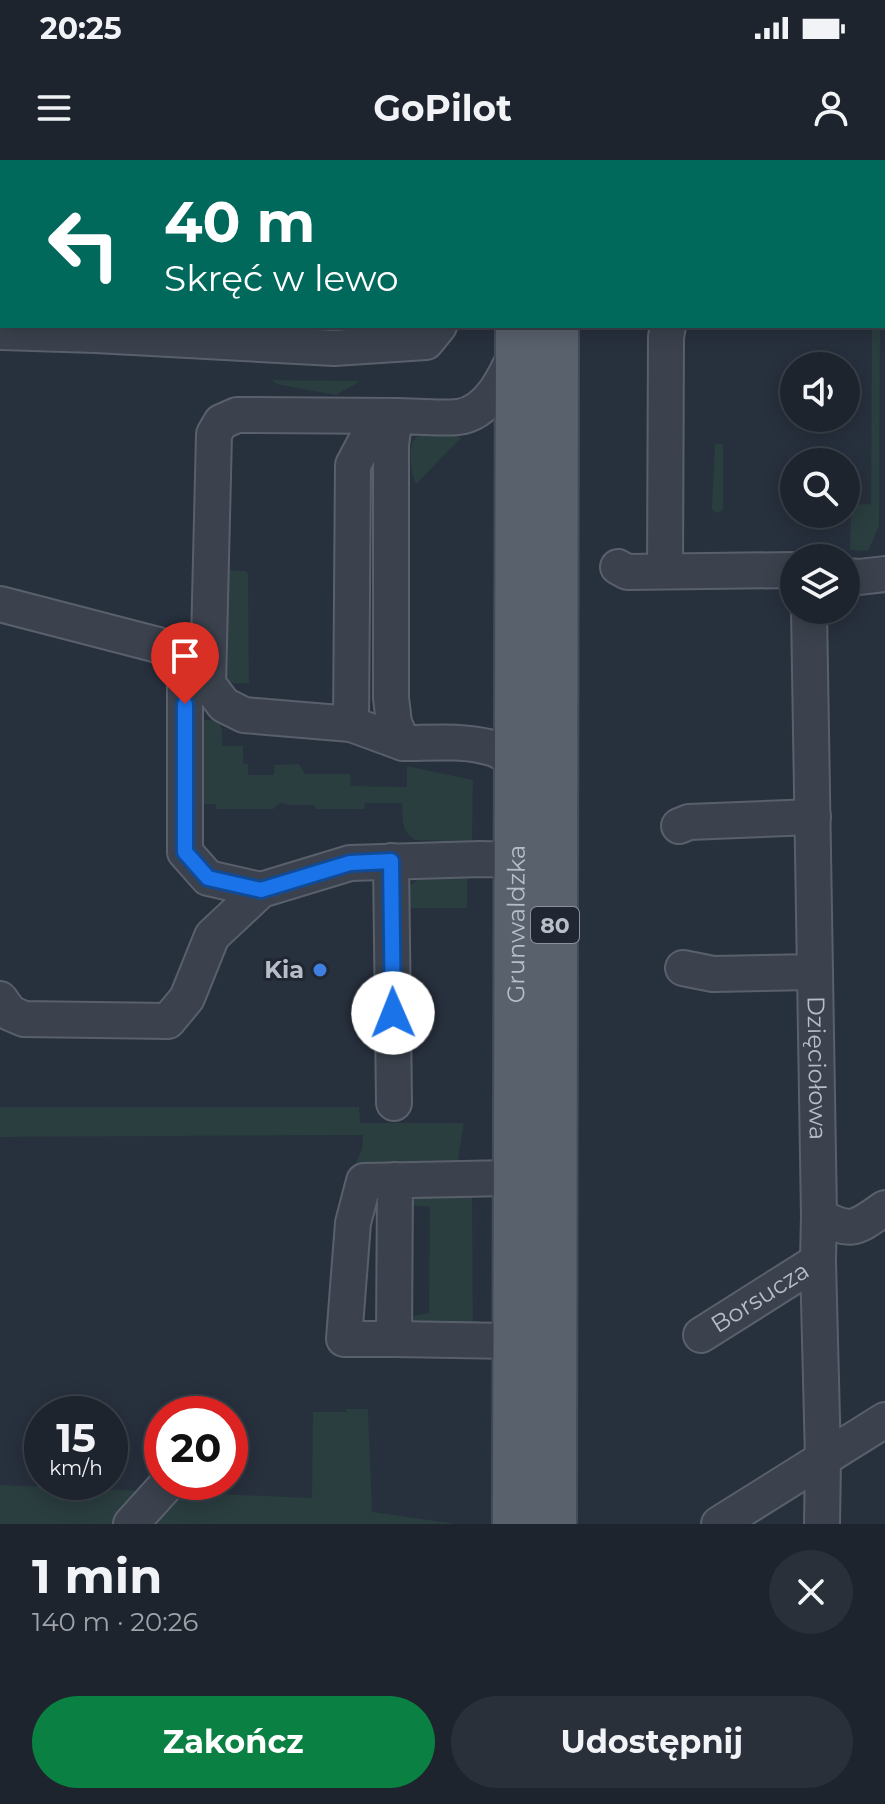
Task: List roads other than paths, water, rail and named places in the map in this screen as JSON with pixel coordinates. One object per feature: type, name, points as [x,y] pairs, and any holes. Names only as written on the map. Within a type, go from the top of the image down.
[{"type":"main road","name":"Grunwaldzka","points":[[554,1524],[556,328]]},
{"type":"main road","name":"Grunwaldzka","points":[[515,1524],[518,337]]},
{"type":"street","points":[[0,332],[334,348],[426,342],[437,328]]},
{"type":"street","points":[[665,571],[668,328]]},
{"type":"street","points":[[516,763],[490,747],[403,743],[351,724],[244,715],[224,705],[208,684],[214,434],[221,422],[237,415],[459,417],[480,408],[503,381],[518,337]]},
{"type":"street","points":[[351,724],[353,465],[369,435],[395,416]]},
{"type":"street","points":[[395,416],[391,445],[391,698],[394,723],[403,743]]},
{"type":"street","points":[[618,567],[627,572],[780,570]]},
{"type":"street","points":[[860,577],[885,574]]},
{"type":"street","points":[[0,604],[158,645],[176,656],[185,674],[185,852],[208,878],[261,890]]},
{"type":"street","name":"Dzięciołowa","points":[[809,624],[822,1524]]},
{"type":"street","points":[[679,826],[689,822],[813,817]]},
{"type":"street","points":[[0,999],[10,1013],[24,1019],[168,1021],[187,998],[212,936],[261,890],[350,863],[516,860]]},
{"type":"street","points":[[391,861],[394,1103]]},
{"type":"street","points":[[683,968],[713,974],[814,972]]},
{"type":"street","points":[[515,1341],[336,1340],[353,1223],[364,1181],[516,1178]]},
{"type":"street","points":[[394,1339],[395,1180]]},
{"type":"street","points":[[819,1216],[839,1227],[858,1227],[885,1208]]},
{"type":"street","name":"Borsucza","points":[[701,1335],[818,1261]]},
{"type":"street","points":[[719,1524],[885,1420]]},
{"type":"street","points":[[131,1524],[153,1500]]},
{"type":"place","name":"Kia","points":[[320,970]]}]
